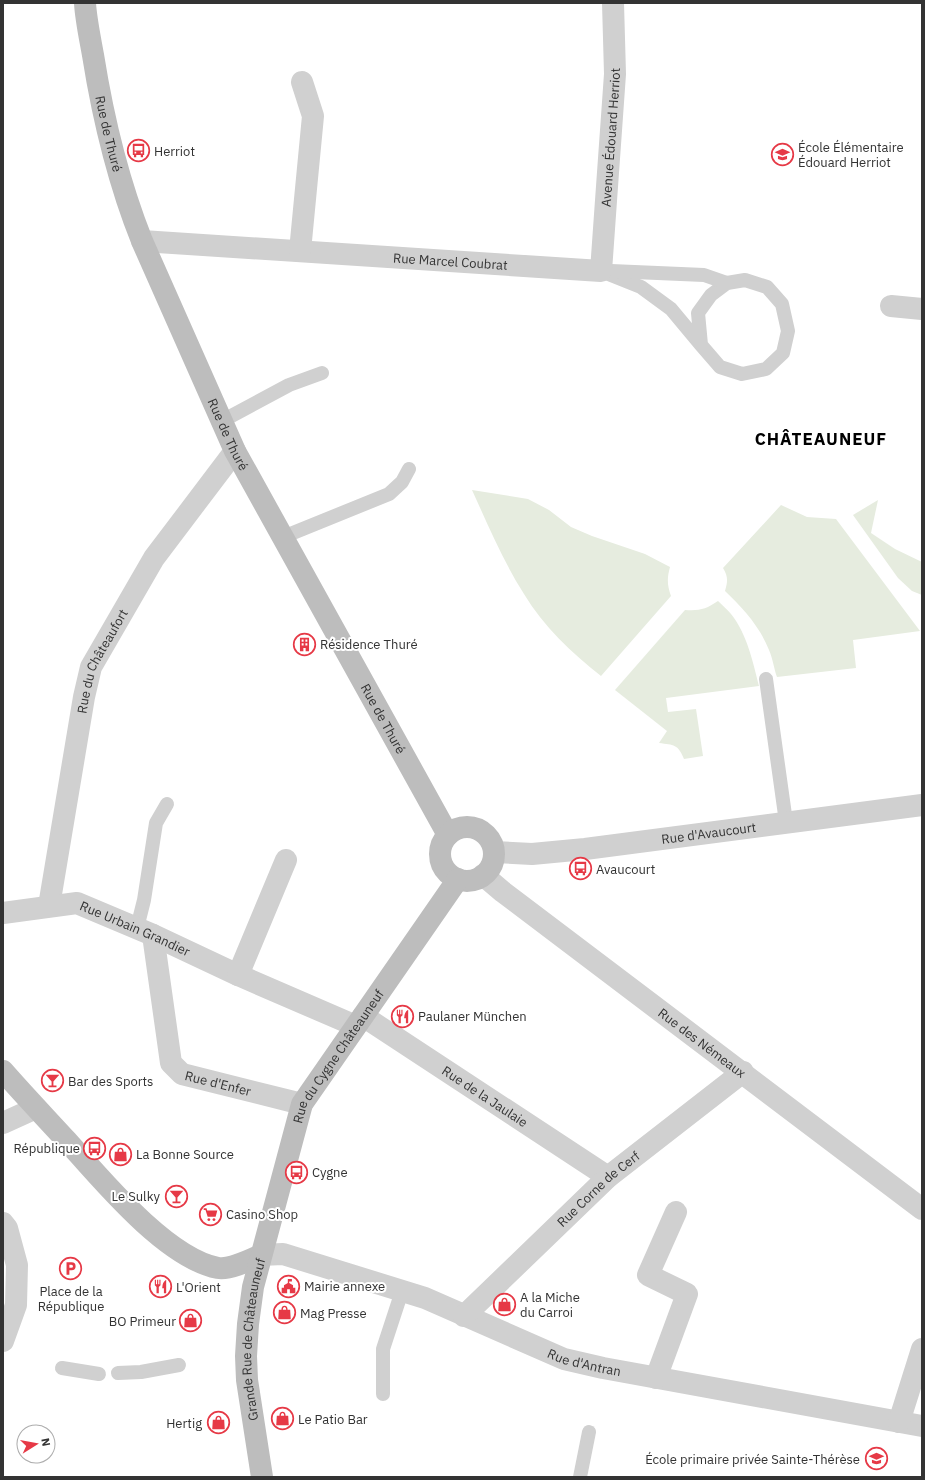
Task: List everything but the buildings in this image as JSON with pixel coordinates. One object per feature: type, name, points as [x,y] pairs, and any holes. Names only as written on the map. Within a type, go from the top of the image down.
[{"type":"main road","name":"Rue de Thuré","points":[[85,3],[98,91],[112,151],[129,208],[142,241],[235,451],[448,835]]},
{"type":"main road","points":[[472,827],[481,830],[488,836],[492,843],[494,852],[493,861],[489,869],[483,875],[471,880],[458,879],[450,875],[441,860],[443,843],[448,835],[459,828],[472,827]]},
{"type":"main road","name":"Rue du Cygne Châteauneuf","points":[[261,1255],[302,1104],[458,879]]},
{"type":"main road","name":"Grande Rue de Châteauneuf","points":[[3,1072],[98,1176],[137,1216],[171,1245],[202,1264],[220,1269],[241,1264],[261,1255]]},
{"type":"main road","name":"Grande Rue de Châteauneuf","points":[[261,1255],[253,1287],[246,1356],[262,1477]]},
{"type":"street","name":"Avenue Édouard Herriot","points":[[601,271],[615,74],[613,3]]},
{"type":"street","points":[[300,251],[312,116],[302,82]]},
{"type":"street","name":"Rue Marcel Coubrat","points":[[142,241],[601,271]]},
{"type":"street","points":[[891,306],[922,309]]},
{"type":"street","name":"Rue du Châteaufort","points":[[49,906],[84,697],[91,667],[154,558],[235,451]]},
{"type":"street","name":"Rue d'Avaucourt","points":[[494,852],[532,854],[585,849],[922,805]]},
{"type":"street","points":[[238,975],[286,860]]},
{"type":"street","name":"Rue des Némeaux","points":[[483,875],[503,892],[922,1208]]},
{"type":"street","name":"Rue Urbain Grandier","points":[[3,913],[77,903],[145,932],[238,975],[359,1021]]},
{"type":"street","name":"Rue d'Enfer","points":[[145,932],[171,1063],[182,1074],[302,1104]]},
{"type":"street","name":"Rue de la Jaulaie","points":[[359,1021],[608,1177]]},
{"type":"street","name":"Rue Corne de Cerf","points":[[464,1316],[608,1177],[743,1072]]},
{"type":"street","points":[[3,1123],[36,1108]]},
{"type":"street","points":[[656,1378],[686,1294],[648,1275],[676,1212]]},
{"type":"street","points":[[3,1223],[7,1228],[17,1265],[16,1305],[3,1341]]},
{"type":"street","name":"Rue d'Antran","points":[[261,1255],[283,1254],[425,1298],[601,1374],[656,1378],[922,1426]]},
{"type":"street","points":[[899,1422],[922,1349]]},
{"type":"lane","name":"Rue Marcel Coubrat","points":[[601,271],[704,275],[727,283]]},
{"type":"lane","name":"Rue Marcel Coubrat","points":[[601,271],[641,287],[671,309],[701,345],[720,366],[742,374],[766,369],[783,353],[788,331],[782,304],[767,287],[745,280],[727,283],[711,295],[698,313],[701,345]]},
{"type":"lane","points":[[222,421],[289,385],[322,373]]},
{"type":"lane","points":[[283,537],[389,494],[402,482],[409,469]]},
{"type":"lane","points":[[766,679],[786,822]]},
{"type":"lane","points":[[145,932],[144,900],[156,823],[167,804]]},
{"type":"lane","points":[[383,1394],[383,1349],[402,1291]]},
{"type":"lane","points":[[118,1373],[141,1372],[179,1365]]},
{"type":"lane","points":[[62,1368],[99,1374]]},
{"type":"lane","points":[[580,1477],[589,1432]]},
{"type":"shaded area","points":[[472,490],[528,499],[549,510],[571,527],[592,536],[645,554],[670,567],[668,582],[671,596],[601,676],[579,658],[549,628],[532,606],[516,581],[503,556]]},
{"type":"shaded area","points":[[878,500],[871,533],[895,549],[922,562],[922,595],[912,591],[898,578],[853,515]]},
{"type":"shaded area","points":[[781,505],[807,517],[836,519],[920,631],[853,640],[856,668],[777,677],[770,653],[761,633],[738,604],[725,591],[727,579],[723,568]]},
{"type":"shaded area","points":[[718,601],[731,614],[741,630],[749,648],[759,686],[666,698],[668,712],[696,709],[703,756],[684,759],[680,750],[675,746],[659,743],[667,731],[615,690],[685,610],[703,609]]},
{"type":"place","name":"Herriot","points":[[138,151]]},
{"type":"place","name":"École Élémentaire Édouard Herriot","points":[[783,154]]},
{"type":"place","name":"Résidence Thuré","points":[[305,644]]},
{"type":"place","name":"Avaucourt","points":[[581,869]]},
{"type":"place","name":"Paulaner München","points":[[403,1016]]},
{"type":"place","name":"Bar des Sports","points":[[53,1081]]},
{"type":"place","name":"République","points":[[95,1148]]},
{"type":"place","name":"La Bonne Source","points":[[120,1154]]},
{"type":"place","name":"Cygne","points":[[297,1172]]},
{"type":"place","name":"Le Sulky","points":[[176,1196]]},
{"type":"place","name":"Casino Shop","points":[[211,1214]]},
{"type":"place","name":"Place de la République","points":[[71,1269]]},
{"type":"place","name":"Mairie annexe","points":[[288,1286]]},
{"type":"place","name":"L'Orient","points":[[161,1287]]},
{"type":"place","name":"A la Miche du Carroi","points":[[505,1304]]},
{"type":"place","name":"Mag Presse","points":[[285,1313]]},
{"type":"place","name":"BO Primeur","points":[[191,1321]]},
{"type":"place","name":"Le Patio Bar","points":[[283,1419]]},
{"type":"place","name":"Hertig","points":[[218,1423]]},
{"type":"place","name":"École primaire privée Sainte-Thérèse","points":[[876,1459]]},
{"type":"district","name":"CHÂTEAUNEUF","points":[[821,439]]}]
